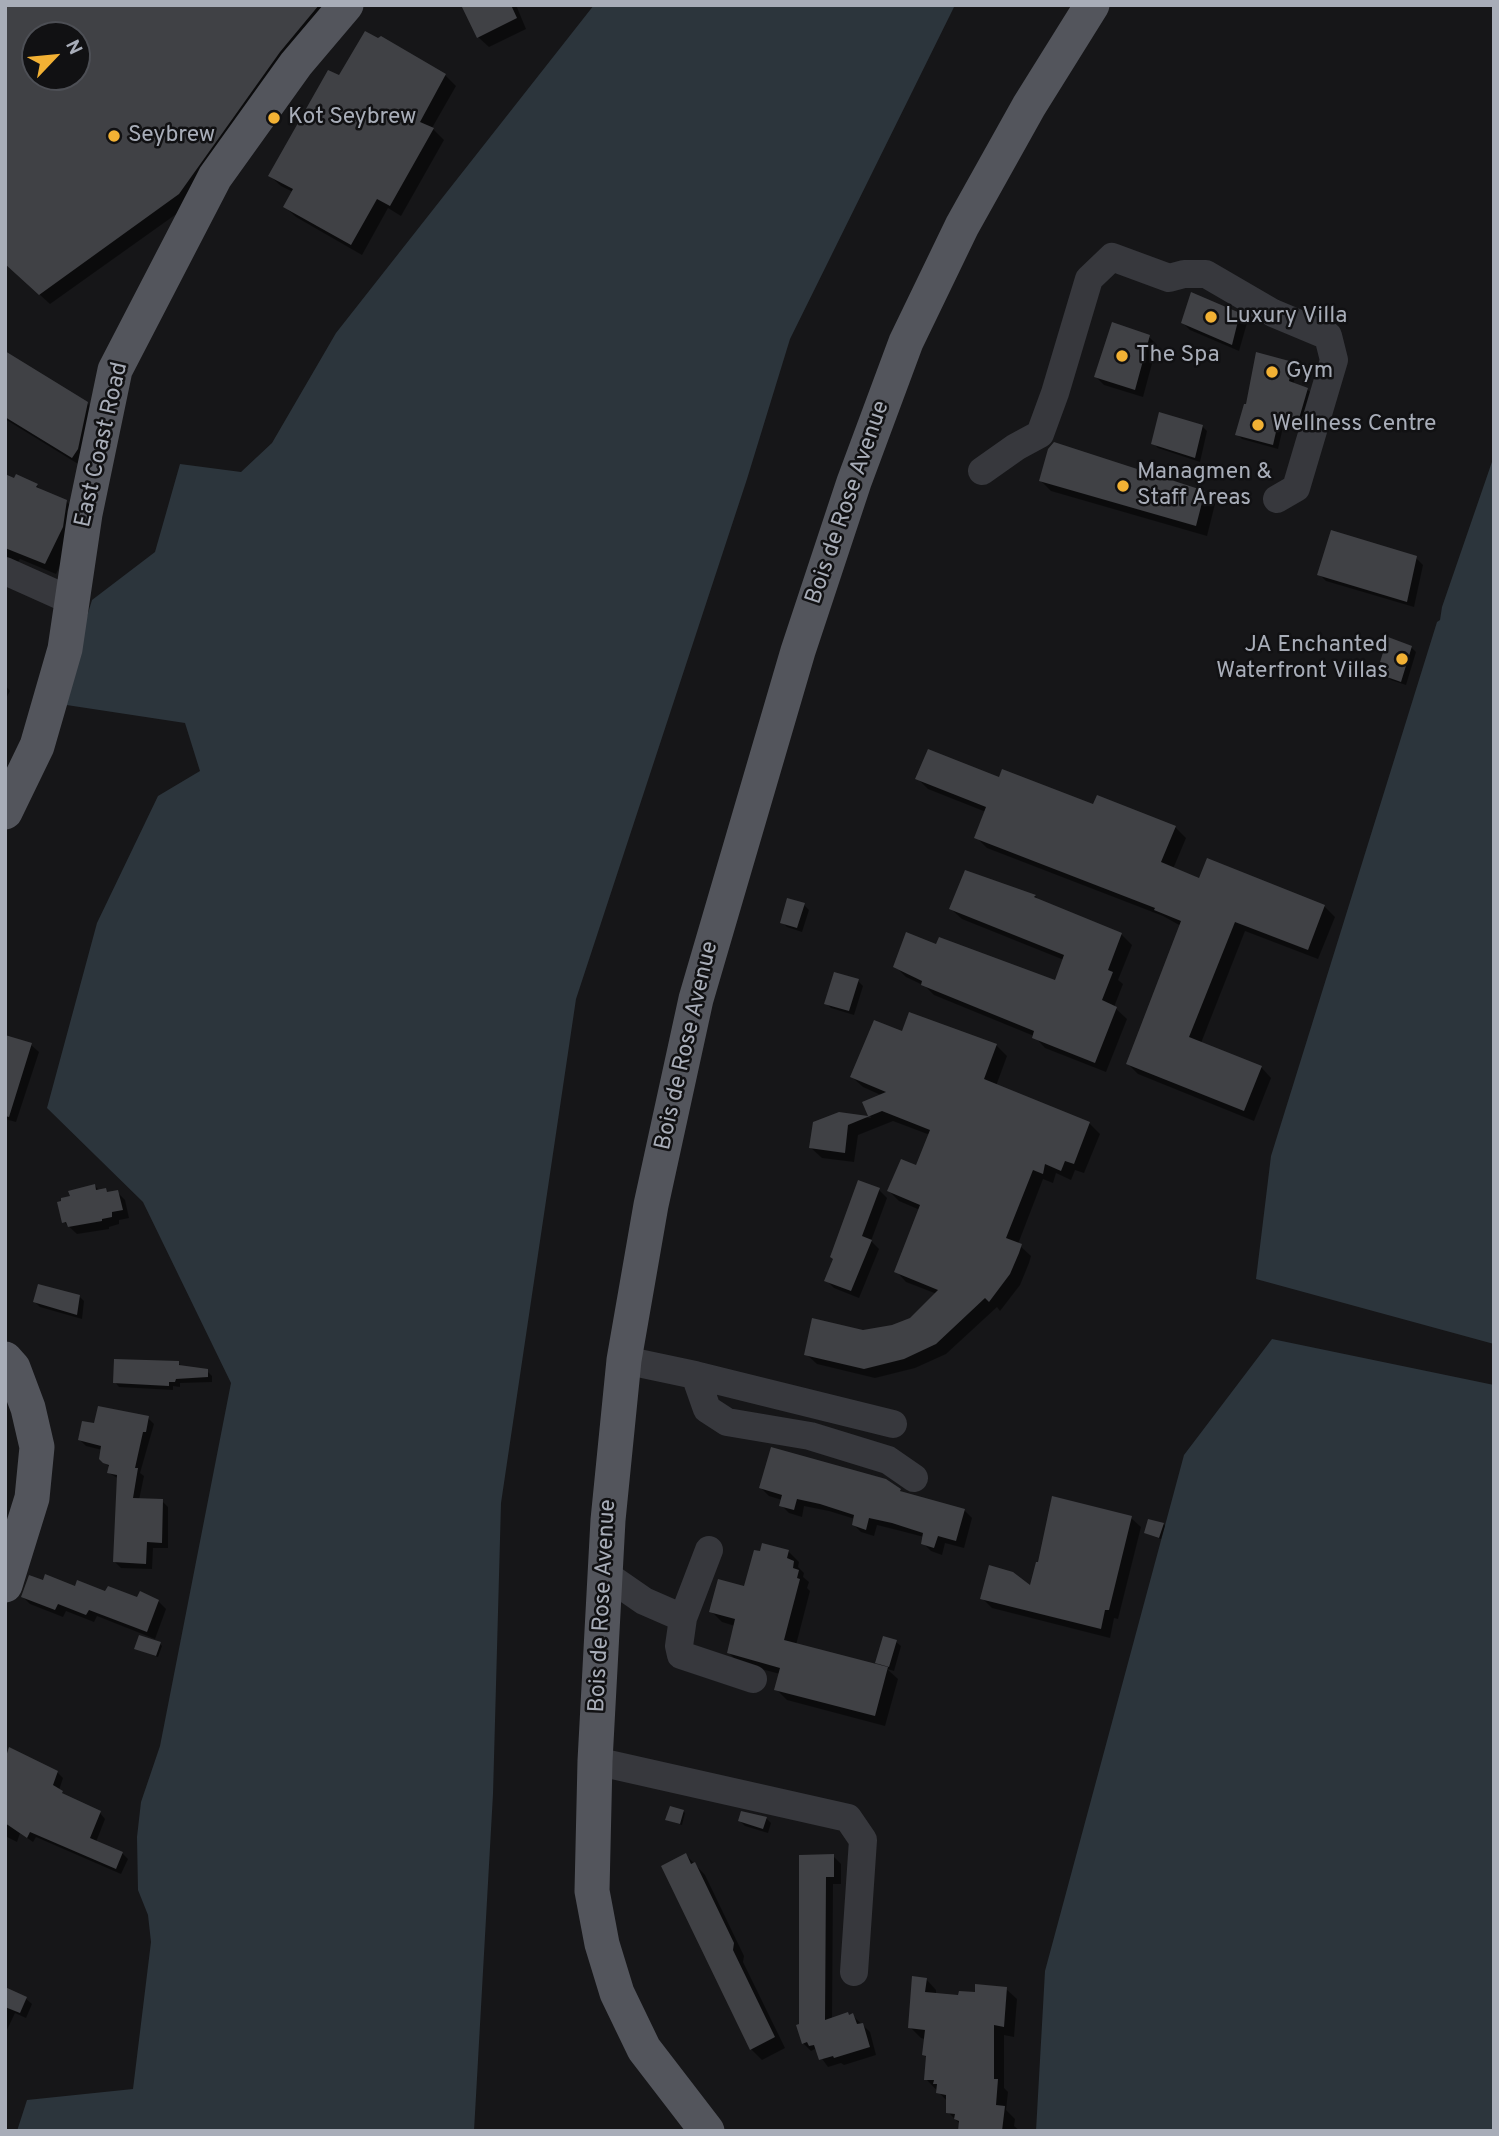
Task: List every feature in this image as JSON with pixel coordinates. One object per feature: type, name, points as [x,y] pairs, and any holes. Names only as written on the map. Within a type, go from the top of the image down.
[{"type":"main road","name":"East Coast Road","points":[[5,813],[37,746],[65,649],[85,514],[115,370],[215,177],[296,64],[346,5]]},
{"type":"main road","name":"Bois de Rose Avenue","points":[[706,2131],[645,2049],[617,1993],[601,1944],[592,1891],[595,1761],[608,1520],[624,1360],[651,1205],[696,999],[798,651],[854,482],[906,342],[962,226],[1029,106],[1092,5]]},
{"type":"main road","points":[[5,1359],[13,1368],[28,1408],[37,1447],[32,1498],[7,1575]]},
{"type":"street","points":[[982,471],[1040,434],[1089,279],[1112,257],[1169,278],[1184,274],[1206,274],[1273,313],[1328,336],[1334,360],[1296,488],[1277,499]]},
{"type":"street","points":[[5,571],[72,601]]},
{"type":"street","points":[[624,1360],[893,1424]]},
{"type":"street","points":[[695,1375],[707,1409],[727,1422],[810,1436],[888,1460],[914,1478]]},
{"type":"street","points":[[709,1550],[683,1618],[679,1646],[681,1655],[753,1679]]},
{"type":"street","points":[[605,1574],[644,1601],[683,1618]]},
{"type":"street","points":[[595,1761],[848,1818],[863,1840],[854,1972]]},
{"type":"shaded area","points":[[594,5],[955,5],[790,339],[747,479],[576,999],[501,1503],[493,1794],[474,2131],[17,2131],[27,2100],[133,2089],[151,1942],[148,1915],[138,1890],[137,1837],[141,1802],[160,1746],[231,1383],[143,1202],[47,1108],[97,923],[158,796],[200,771],[185,723],[60,704],[92,600],[155,552],[180,464],[241,472],[272,443],[336,333]]},
{"type":"shaded area","points":[[1494,456],[1494,1344],[1256,1279],[1271,1156],[1437,622],[1440,620],[1442,607]]},
{"type":"shaded area","points":[[1272,1339],[1494,1385],[1494,2131],[1036,2131],[1045,1971],[1184,1455]]},
{"type":"building","name":"Seybrew","points":[[5,5],[319,5],[280,52],[179,194],[39,295],[5,264]]},
{"type":"building","points":[[461,5],[511,5],[517,18],[477,38]]},
{"type":"building","points":[[365,31],[378,38],[381,36],[446,74],[420,122],[434,128],[390,206],[377,199],[351,245],[283,207],[293,189],[268,176],[328,70],[339,75]]},
{"type":"building","name":"Luxury Villa","points":[[1191,292],[1240,313],[1232,345],[1181,323]]},
{"type":"building","name":"The Spa","points":[[1112,322],[1150,335],[1135,390],[1094,377]]},
{"type":"building","points":[[5,351],[88,402],[78,449],[72,458],[5,417]]},
{"type":"building","points":[[1256,352],[1293,362],[1289,381],[1308,388],[1296,429],[1278,423],[1273,445],[1235,435],[1246,404]]},
{"type":"building","points":[[1159,412],[1203,425],[1195,458],[1151,444]]},
{"type":"building","name":"Managmen & Staff Areas","points":[[1054,442],[1205,491],[1196,526],[1039,481],[1048,449]]},
{"type":"building","points":[[5,474],[14,478],[16,474],[38,484],[36,487],[67,500],[63,527],[45,564],[5,548]]},
{"type":"building","points":[[1331,530],[1417,556],[1407,602],[1317,575]]},
{"type":"building","points":[[1388,637],[1412,646],[1401,682],[1384,676],[1388,665],[1380,662]]},
{"type":"building","points":[[928,749],[999,777],[1002,769],[1093,804],[1097,795],[1176,826],[1161,862],[1199,878],[1207,858],[1325,905],[1308,950],[1235,922],[1189,1037],[1262,1066],[1244,1111],[1126,1064],[1181,921],[1154,910],[1155,908],[974,838],[986,807],[915,779]]},
{"type":"building","points":[[965,870],[1036,895],[1034,897],[1122,933],[1108,970],[1113,972],[1102,1000],[1117,1007],[1095,1063],[1032,1038],[1034,1031],[921,985],[922,981],[893,967],[906,932],[936,944],[939,937],[1055,980],[1064,955],[949,909]]},
{"type":"building","points":[[787,898],[805,903],[797,928],[780,923]]},
{"type":"building","points":[[834,972],[859,979],[849,1011],[824,1004]]},
{"type":"building","points":[[909,1012],[997,1044],[984,1079],[1090,1122],[1074,1164],[1065,1161],[1061,1171],[1045,1164],[1043,1174],[1033,1170],[1006,1238],[1022,1244],[1019,1253],[1010,1274],[989,1302],[985,1298],[936,1344],[904,1359],[864,1369],[804,1355],[812,1318],[863,1330],[892,1325],[910,1318],[938,1290],[894,1272],[920,1205],[887,1191],[901,1159],[916,1165],[930,1130],[882,1111],[848,1125],[845,1153],[809,1148],[813,1122],[839,1112],[868,1116],[862,1102],[886,1092],[850,1077],[874,1020],[902,1031]]},
{"type":"building","points":[[5,1035],[32,1043],[9,1117],[5,1116]]},
{"type":"building","points":[[858,1180],[880,1188],[862,1236],[872,1240],[851,1291],[824,1281]]},
{"type":"building","points":[[95,1184],[96,1190],[118,1190],[123,1210],[112,1212],[112,1217],[102,1221],[68,1227],[66,1222],[62,1223],[57,1202],[70,1196],[68,1191]]},
{"type":"building","points":[[38,1284],[80,1295],[77,1315],[33,1302]]},
{"type":"building","points":[[114,1359],[179,1361],[179,1365],[208,1369],[208,1377],[176,1379],[175,1382],[169,1382],[169,1386],[113,1383]]},
{"type":"building","points":[[98,1406],[149,1416],[135,1468],[138,1468],[133,1498],[163,1499],[162,1543],[147,1542],[146,1564],[113,1562],[117,1475],[107,1473],[109,1465],[99,1459],[101,1446],[78,1440],[82,1421],[94,1423]]},
{"type":"building","points":[[771,1447],[886,1479],[901,1489],[900,1491],[965,1509],[956,1541],[938,1536],[934,1548],[921,1544],[923,1533],[892,1523],[869,1518],[866,1530],[852,1525],[854,1515],[820,1504],[797,1499],[794,1510],[779,1506],[782,1495],[759,1488]]},
{"type":"building","points":[[1052,1496],[1132,1516],[1109,1610],[1105,1610],[1101,1629],[980,1599],[989,1565],[1013,1572],[1030,1585],[1038,1562]]},
{"type":"building","points":[[1148,1519],[1164,1523],[1159,1538],[1144,1533]]},
{"type":"building","points":[[762,1543],[789,1550],[787,1558],[794,1561],[793,1568],[799,1570],[797,1578],[800,1579],[784,1640],[888,1667],[875,1716],[774,1690],[780,1668],[727,1653],[735,1619],[709,1612],[718,1579],[744,1586],[754,1550],[760,1551]]},
{"type":"building","points":[[45,1574],[75,1586],[77,1580],[105,1591],[108,1586],[137,1597],[140,1591],[159,1600],[147,1632],[89,1610],[86,1615],[58,1604],[55,1610],[21,1597],[29,1575],[43,1580]]},
{"type":"building","points":[[139,1635],[161,1642],[156,1656],[134,1649]]},
{"type":"building","points":[[883,1636],[897,1640],[889,1667],[875,1663]]},
{"type":"building","points":[[9,1747],[58,1771],[53,1785],[63,1791],[62,1793],[101,1811],[90,1838],[123,1852],[116,1869],[30,1832],[27,1838],[5,1823],[5,1760]]},
{"type":"building","points":[[670,1806],[684,1810],[680,1824],[665,1820]]},
{"type":"building","points":[[741,1811],[767,1817],[763,1829],[738,1821]]},
{"type":"building","points":[[686,1853],[691,1864],[695,1862],[775,2037],[750,2050],[661,1866]]},
{"type":"building","points":[[834,1854],[834,1877],[826,1877],[825,2020],[848,2012],[849,2015],[853,2013],[857,2024],[863,2023],[870,2047],[819,2060],[814,2045],[809,2046],[807,2042],[802,2044],[796,2025],[799,2024],[799,1855]]},
{"type":"building","points":[[912,1976],[927,1978],[925,1992],[958,1995],[959,1991],[975,1992],[975,1984],[1007,1987],[1004,2027],[994,2025],[994,2079],[998,2079],[996,2105],[1005,2106],[1002,2131],[958,2131],[959,2121],[954,2119],[955,2114],[946,2113],[946,2095],[936,2093],[937,2084],[933,2084],[934,2080],[924,2080],[926,2056],[922,2055],[925,2030],[908,2028]]},
{"type":"building","points":[[5,1987],[27,1997],[20,2013],[5,2007]]},
{"type":"place","name":"Kot Seybrew","points":[[274,118]]},
{"type":"place","name":"Seybrew","points":[[114,136]]},
{"type":"place","name":"Luxury Villa","points":[[1211,317]]},
{"type":"place","name":"The Spa","points":[[1122,356]]},
{"type":"place","name":"Gym","points":[[1272,372]]},
{"type":"place","name":"Wellness Centre","points":[[1258,425]]},
{"type":"place","name":"Managmen & Staff Areas","points":[[1123,486]]},
{"type":"place","name":"JA Enchanted Waterfront Villas","points":[[1402,659]]}]
